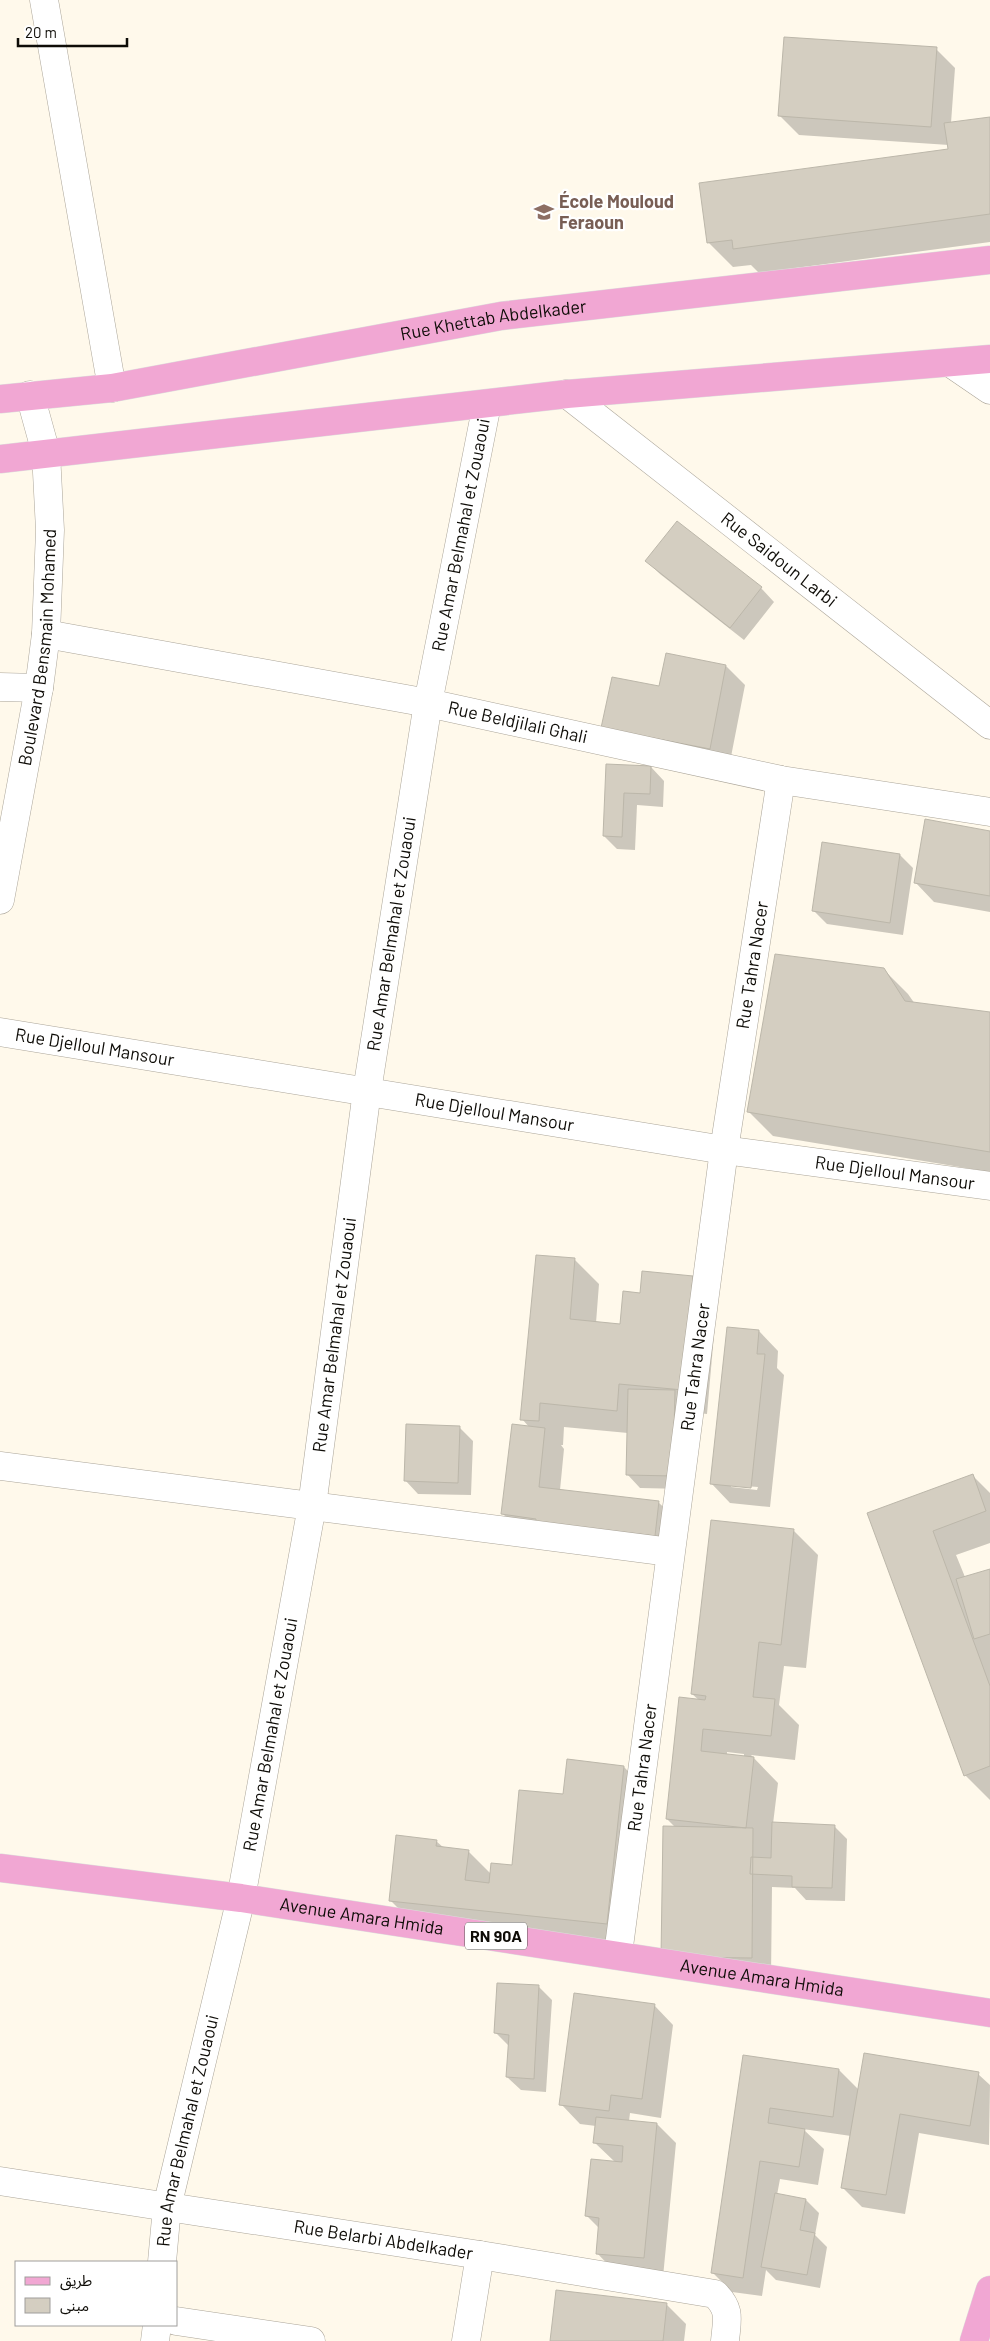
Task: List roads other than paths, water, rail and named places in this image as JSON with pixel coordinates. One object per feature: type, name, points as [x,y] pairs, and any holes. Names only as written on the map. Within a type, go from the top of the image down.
[{"type":"main road","name":"Rue Khettab Abdelkader","points":[[0,400],[30,395],[112,388],[501,316],[990,260]]},
{"type":"main road","points":[[0,459],[567,394],[952,364],[990,359]]},
{"type":"main road","name":"Avenue Amara Hmida","points":[[0,1868],[241,1898],[618,1954],[990,2013]]},
{"type":"main road","points":[[974,2341],[990,2290]]},
{"type":"street","points":[[44,0],[112,388]]},
{"type":"street","points":[[952,364],[990,390]]},
{"type":"street","name":"Rue Saidoun Larbi","points":[[567,394],[990,724]]},
{"type":"street","name":"Boulevard Bensmain Mohamed","points":[[0,900],[39,688],[46,634],[50,530],[46,453],[30,395]]},
{"type":"street","name":"Rue Amar Belmahal et Zouaoui","points":[[162,2261],[166,2207],[241,1898],[312,1506],[367,1091],[428,703],[487,404]]},
{"type":"street","name":"Rue Beldjilali Ghali","points":[[46,634],[428,703],[781,780],[990,812]]},
{"type":"street","points":[[0,687],[39,688]]},
{"type":"street","name":"Rue Tahra Nacer","points":[[618,1954],[724,1150],[781,780]]},
{"type":"street","name":"Rue Djelloul Mansour","points":[[0,1032],[724,1150],[990,1186]]},
{"type":"street","points":[[0,1466],[670,1552]]},
{"type":"street","name":"Rue Belarbi Abdelkader","points":[[0,2181],[480,2255],[715,2294],[726,2305],[728,2317],[725,2341]]},
{"type":"street","points":[[466,2341],[480,2255]]},
{"type":"street","points":[[178,2321],[311,2341]]},
{"type":"street","points":[[155,2341],[157,2326]]},
{"type":"place","name":"École Mouloud Feraoun","points":[[544,212]]}]
